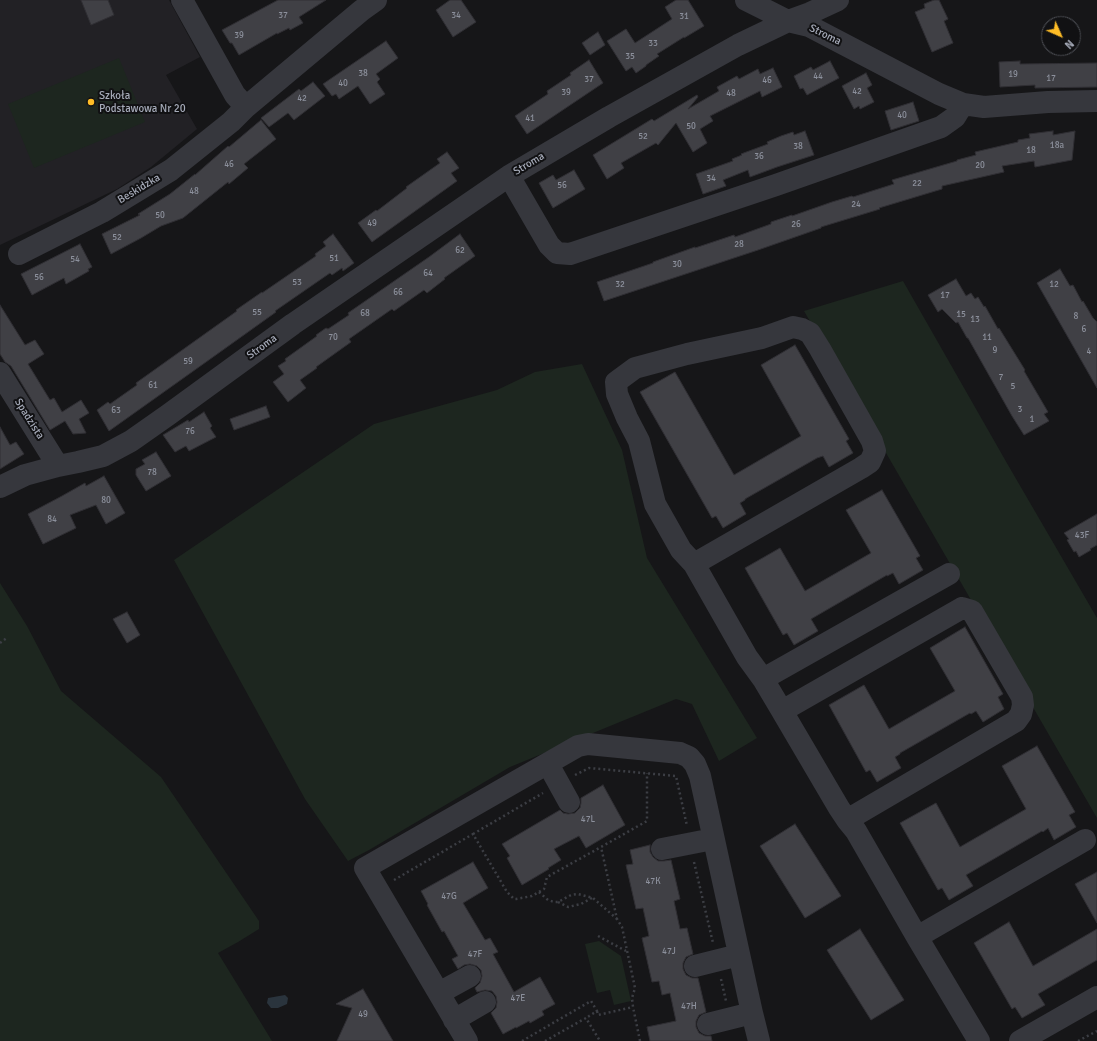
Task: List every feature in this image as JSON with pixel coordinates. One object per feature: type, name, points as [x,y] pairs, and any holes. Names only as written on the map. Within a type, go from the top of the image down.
[{"type":"street","points":[[182,0],[235,95],[246,106]]},
{"type":"street","name":"Beskidzka","points":[[19,254],[102,212],[171,170],[231,122],[246,106],[376,0]]},
{"type":"street","points":[[746,0],[788,21],[838,0]]},
{"type":"street","name":"Stroma","points":[[0,487],[25,475],[103,456],[131,441],[293,324],[509,176],[609,117],[738,45],[788,21],[809,26],[940,94],[963,104],[984,107],[1048,102],[1097,101]]},
{"type":"street","points":[[509,176],[549,245],[557,253],[570,254],[776,185],[941,127],[954,117],[963,104]]},
{"type":"street","points":[[694,564],[870,462],[875,452],[872,441],[810,332],[793,327],[762,338],[687,354],[635,368],[616,382],[617,394],[639,441],[655,504],[681,550],[694,564],[747,657],[763,679],[839,808],[856,831],[979,1041]]},
{"type":"street","name":"Spadzista","points":[[0,373],[58,466]]},
{"type":"street","points":[[763,679],[949,574]]},
{"type":"street","points":[[782,711],[962,608],[972,611],[1022,697],[1023,705],[1021,714],[1016,721],[847,820]]},
{"type":"street","points":[[467,1041],[365,868],[578,746],[588,744],[680,753],[689,757],[695,764],[700,776],[752,1014],[760,1041]]},
{"type":"street","points":[[548,764],[569,802]]},
{"type":"street","points":[[662,849],[713,839]]},
{"type":"street","points":[[917,937],[1085,840]]},
{"type":"street","points":[[695,966],[739,955]]},
{"type":"street","points":[[439,994],[470,976]]},
{"type":"street","points":[[1020,1041],[1097,997]]},
{"type":"street","points":[[454,1020],[485,1002]]},
{"type":"street","points":[[708,1024],[752,1014]]},
{"type":"path","points":[[0,642],[8,637]]},
{"type":"path","points":[[392,881],[473,834],[506,892],[514,899],[532,896],[544,890],[547,877],[647,821],[647,773],[650,750]]},
{"type":"path","points":[[601,847],[617,919]]},
{"type":"path","points":[[539,892],[548,900],[558,902],[568,907],[581,904],[593,898]]},
{"type":"path","points":[[558,902],[571,895],[578,894],[593,898],[617,919],[622,927],[635,988],[632,998],[640,1041]]},
{"type":"path","points":[[598,936],[627,951]]},
{"type":"path","points":[[522,1041],[591,1001],[598,1015],[633,1007]]},
{"type":"path","points":[[545,1041],[597,1011]]},
{"type":"path","points":[[586,1018],[600,1041]]},
{"type":"path","points":[[1078,1041],[1097,1031]]},
{"type":"shaded area","name":"Szkoła Podstawowa Nr 20","points":[[0,0],[169,0],[200,57],[166,75],[197,129],[151,167],[117,189],[0,245]]},
{"type":"shaded area","points":[[119,58],[145,122],[34,168],[8,104]]},
{"type":"shaded area","points":[[903,281],[1097,618],[1097,818],[804,311]]},
{"type":"shaded area","points":[[582,364],[622,450],[647,558],[757,738],[719,761],[692,704],[676,699],[510,767],[348,861],[305,799],[174,560],[374,424],[497,390],[535,372]]},
{"type":"shaded area","points":[[0,583],[27,626],[61,691],[161,777],[259,921],[259,929],[218,953],[272,1041],[0,1041]]},
{"type":"shaded area","points":[[599,941],[621,956],[631,1001],[614,1005],[610,990],[597,993],[585,944]]},
{"type":"shaded area","points":[[285,995],[288,998],[287,1004],[278,1008],[271,1008],[267,1003],[268,998]]},
{"type":"building","points":[[81,0],[108,0],[114,15],[91,25]]},
{"type":"building","points":[[278,0],[326,0],[299,17],[303,23],[290,30],[289,28],[277,33],[239,55],[222,30]]},
{"type":"building","points":[[450,0],[461,0],[476,22],[453,37],[436,10]]},
{"type":"building","points":[[676,0],[688,0],[704,26],[657,54],[659,56],[636,73],[632,67],[626,71],[607,41],[626,29],[635,43],[672,19],[665,7]]},
{"type":"building","points":[[934,0],[939,0],[948,19],[944,21],[953,43],[932,52],[915,12],[925,8],[924,4]]},
{"type":"building","points":[[598,32],[605,45],[590,55],[582,43]]},
{"type":"building","points":[[386,41],[398,58],[376,74],[380,79],[377,82],[385,94],[370,104],[358,86],[339,99],[336,94],[332,96],[323,84]]},
{"type":"building","points":[[589,60],[603,83],[527,134],[515,116],[548,94],[547,91],[571,75],[570,73]]},
{"type":"building","points":[[830,61],[839,78],[807,95],[803,88],[800,89],[794,76],[811,67],[813,70]]},
{"type":"building","points":[[1020,61],[1020,64],[1097,63],[1097,87],[1035,88],[1035,85],[1000,87],[999,62]]},
{"type":"building","points":[[773,68],[782,87],[762,97],[760,91],[710,116],[713,121],[700,129],[707,143],[693,152],[676,123],[658,145],[656,143],[621,163],[624,168],[607,179],[593,155],[652,119],[654,121],[697,95],[698,97],[688,109],[719,91],[717,87],[737,76],[739,79],[758,69],[760,74]]},
{"type":"building","points":[[866,73],[872,85],[867,88],[874,102],[860,109],[859,106],[854,109],[842,86]]},
{"type":"building","points":[[313,82],[325,96],[294,120],[288,113],[269,127],[261,118],[299,89],[301,91]]},
{"type":"building","points":[[913,102],[919,121],[891,130],[885,111]]},
{"type":"building","points":[[261,120],[276,139],[244,164],[248,168],[183,218],[161,226],[111,254],[102,234],[140,215],[138,214],[170,194]]},
{"type":"building","points":[[805,131],[814,155],[750,177],[748,170],[723,180],[726,186],[703,194],[696,174],[733,161],[732,159],[742,155],[741,154],[768,144],[767,142],[781,136],[793,132],[794,135]]},
{"type":"building","points":[[1053,131],[1053,135],[1075,131],[1072,160],[1035,167],[1034,161],[1002,166],[1004,172],[942,186],[942,189],[821,227],[758,250],[604,301],[597,282],[695,247],[734,235],[735,237],[792,215],[894,184],[892,180],[976,155],[975,152],[1030,138],[1029,134]]},
{"type":"building","points":[[447,152],[459,168],[451,173],[457,181],[372,242],[358,223],[376,210],[377,211],[407,188],[406,187],[440,163],[437,159]]},
{"type":"building","points":[[574,170],[585,189],[553,208],[539,183],[553,175],[556,180]]},
{"type":"building","points":[[333,234],[354,263],[343,271],[342,268],[332,275],[330,273],[109,431],[97,410],[108,402],[110,404],[137,385],[136,383],[237,311],[236,310],[316,256],[315,254],[326,246],[323,242]]},
{"type":"building","points":[[460,234],[475,256],[444,278],[445,279],[427,293],[424,290],[394,311],[392,309],[349,339],[351,342],[300,380],[306,388],[288,402],[273,382],[284,374],[278,366],[286,361],[285,359],[317,336],[316,335],[349,315],[348,313]]},
{"type":"building","points":[[80,244],[92,267],[88,269],[89,271],[66,284],[64,278],[32,295],[21,274]]},
{"type":"building","points":[[1060,269],[1070,286],[1073,285],[1082,302],[1083,301],[1097,322],[1097,388],[1037,283]]},
{"type":"building","points":[[956,279],[966,296],[971,293],[975,299],[978,297],[984,307],[985,306],[1025,370],[1024,371],[1048,412],[1044,414],[1049,421],[1024,435],[958,322],[956,323],[942,309],[938,312],[928,295]]},
{"type":"building","points":[[0,305],[25,345],[35,340],[44,354],[28,364],[50,400],[54,398],[62,412],[81,400],[89,413],[79,419],[86,433],[73,434],[65,421],[50,430],[11,366],[5,362],[0,354]]},
{"type":"building","points":[[795,345],[849,439],[846,441],[853,453],[829,467],[823,456],[817,458],[745,499],[740,503],[746,514],[723,528],[716,516],[712,518],[640,392],[675,372],[734,475],[801,436],[761,365]]},
{"type":"building","points":[[266,406],[270,417],[234,430],[230,419]]},
{"type":"building","points":[[204,412],[212,426],[210,428],[216,437],[189,451],[186,446],[175,452],[163,435],[188,420],[189,422]]},
{"type":"building","points":[[0,427],[10,445],[16,442],[24,454],[0,469]]},
{"type":"building","points":[[156,452],[171,476],[146,491],[136,475],[136,469],[145,464],[142,460]]},
{"type":"building","points":[[104,476],[125,513],[106,524],[96,505],[70,515],[76,528],[43,544],[28,514],[85,483],[86,486]]},
{"type":"building","points":[[882,490],[920,556],[916,558],[923,570],[899,584],[893,573],[887,575],[811,619],[818,631],[794,645],[787,633],[783,635],[745,568],[780,548],[805,591],[871,553],[846,510]]},
{"type":"building","points":[[1097,514],[1097,545],[1079,557],[1076,551],[1074,552],[1067,540],[1069,539],[1064,533]]},
{"type":"building","points":[[127,612],[140,635],[127,643],[113,619]]},
{"type":"building","points":[[965,627],[1003,694],[998,697],[1004,709],[983,722],[976,711],[971,714],[970,713],[900,753],[895,757],[901,768],[877,782],[870,770],[866,772],[829,705],[864,685],[889,729],[955,691],[930,648]]},
{"type":"building","points":[[1037,746],[1075,812],[1069,815],[1076,827],[1054,840],[1048,828],[1043,832],[1042,831],[966,875],[973,886],[949,900],[942,888],[938,890],[900,823],[936,803],[960,847],[1026,809],[1002,766]]},
{"type":"building","points":[[603,785],[625,825],[586,848],[579,836],[554,849],[561,860],[522,885],[507,858],[510,856],[502,844],[560,810],[563,813],[568,814],[575,813],[580,808],[581,798]]},
{"type":"building","points":[[795,824],[841,896],[805,918],[760,846]]},
{"type":"building","points":[[650,845],[650,852],[658,861],[671,860],[680,899],[674,901],[680,929],[687,928],[693,954],[686,957],[683,963],[683,969],[686,975],[692,978],[698,978],[706,1012],[699,1015],[696,1021],[696,1027],[699,1033],[705,1036],[711,1036],[712,1041],[650,1041],[647,1027],[676,1021],[670,993],[662,995],[659,981],[652,982],[642,938],[649,936],[643,908],[636,909],[626,865],[633,864],[630,850]]},
{"type":"building","points":[[473,862],[488,888],[463,903],[485,940],[490,938],[498,952],[493,954],[514,992],[540,977],[555,1004],[542,1011],[544,1015],[530,1023],[529,1021],[503,1034],[491,1013],[496,1008],[496,996],[492,991],[485,990],[477,992],[475,988],[480,983],[482,976],[481,970],[477,966],[470,964],[464,965],[458,969],[452,959],[458,956],[444,931],[442,932],[421,891]]},
{"type":"building","points":[[1097,872],[1097,923],[1075,884]]},
{"type":"building","points":[[1009,922],[1033,966],[1097,929],[1097,960],[1038,994],[1045,1005],[1022,1018],[1015,1007],[1012,1009],[974,943]]},
{"type":"building","points":[[860,929],[904,1000],[871,1020],[827,950]]},
{"type":"building","points":[[363,989],[393,1041],[337,1041],[352,1008],[336,1004]]},
{"type":"place","name":"Szkoła Podstawowa Nr 20","points":[[91,102]]}]
